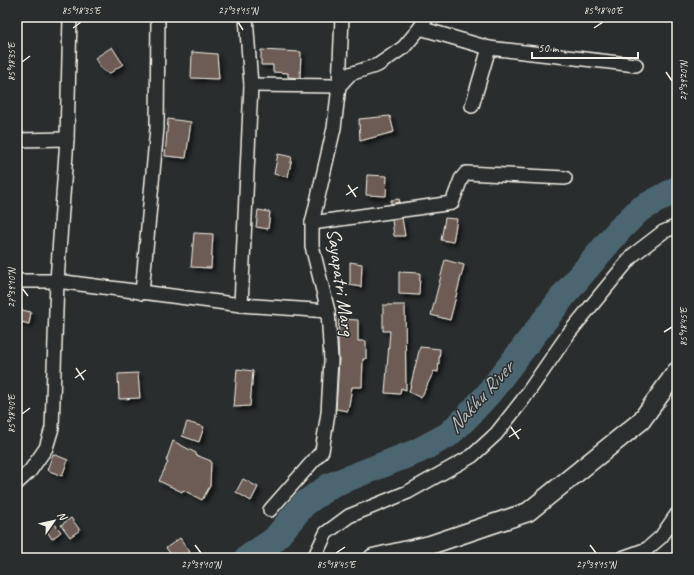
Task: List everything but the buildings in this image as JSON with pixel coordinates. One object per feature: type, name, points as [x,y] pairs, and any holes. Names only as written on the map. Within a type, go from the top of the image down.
[{"type":"street","points":[[17,483],[30,471],[46,448],[52,428],[57,281],[67,139],[70,17]]},
{"type":"street","points":[[142,293],[157,128],[158,17]]},
{"type":"street","points":[[241,305],[251,85],[246,17]]},
{"type":"street","name":"Sayapatri Marg","points":[[270,510],[322,451],[328,413],[331,360],[328,311],[312,246],[312,223],[334,128],[339,86],[342,17]]},
{"type":"street","points":[[251,85],[339,86],[350,74],[378,65],[404,47],[424,22],[490,48],[636,65]]},
{"type":"street","points":[[472,106],[490,48]]},
{"type":"street","points":[[17,140],[67,139]]},
{"type":"street","points":[[312,223],[452,203],[461,179],[466,173],[565,178]]},
{"type":"street","points":[[314,558],[326,533],[349,516],[408,492],[472,456],[496,434],[522,401],[569,333],[633,255],[662,232],[677,226]]},
{"type":"street","points":[[17,281],[57,281],[241,305],[328,311]]},
{"type":"street","points":[[373,558],[430,545],[528,512],[641,422],[677,371]]},
{"type":"street","points":[[622,558],[647,549],[661,537],[677,514]]},
{"type":"waterway","name":"Nakhu River","points":[[247,558],[274,540],[304,504],[331,485],[418,451],[448,435],[489,393],[564,295],[619,230],[639,210],[677,189]]}]
